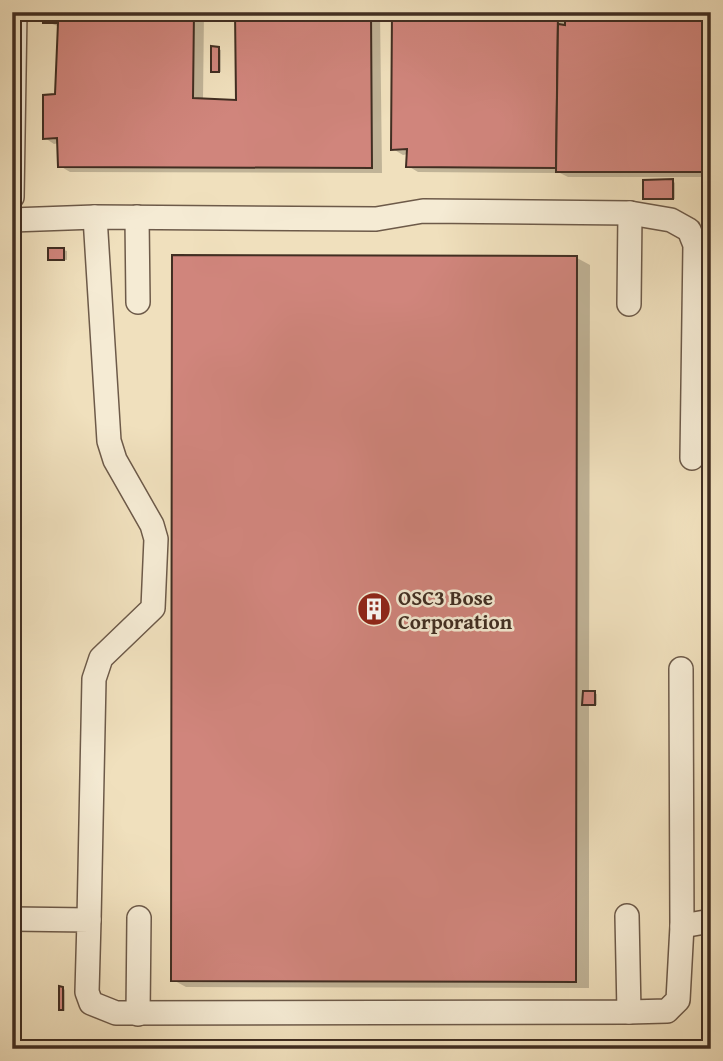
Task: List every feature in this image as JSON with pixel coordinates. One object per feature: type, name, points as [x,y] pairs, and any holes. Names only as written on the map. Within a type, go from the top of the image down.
[{"type":"street","points":[[12,197],[15,12]]},
{"type":"street","points":[[12,220],[95,217],[376,219],[423,211],[630,213],[671,220],[689,230],[695,245],[692,458]]},
{"type":"street","points":[[629,304],[630,213]]},
{"type":"street","points":[[95,217],[108,441],[115,460],[152,525],[156,538],[153,608],[101,658],[94,679],[86,982],[91,1003],[116,1013],[138,1014],[667,1011],[678,1000],[682,926],[681,669]]},
{"type":"street","points":[[137,217],[138,302]]},
{"type":"street","points":[[628,916],[629,1012]]},
{"type":"street","points":[[138,1014],[139,918]]},
{"type":"street","points":[[12,919],[89,920]]},
{"type":"street","points":[[682,926],[711,921]]},
{"type":"building","points":[[43,12],[194,12],[193,98],[236,100],[235,12],[371,12],[372,168],[58,167],[57,138],[43,139],[43,95],[55,94],[58,23],[43,23]]},
{"type":"building","points":[[392,12],[558,12],[556,168],[406,167],[407,149],[391,150]]},
{"type":"building","points":[[565,12],[711,12],[711,172],[556,172],[558,24],[565,25]]},
{"type":"building","points":[[211,46],[219,47],[219,72],[211,72]]},
{"type":"building","points":[[673,179],[673,199],[643,199],[643,180]]},
{"type":"building","points":[[48,248],[64,248],[64,260],[48,260]]},
{"type":"building","name":"OSC3 Bose Corporation","points":[[172,255],[577,256],[576,982],[171,981]]},
{"type":"building","points":[[583,691],[595,691],[595,705],[582,705]]},
{"type":"building","points":[[706,945],[711,945],[711,958],[706,957]]},
{"type":"building","points":[[59,986],[63,987],[63,1010],[59,1010]]},
{"type":"place","name":"OSC3 Bose Corporation","points":[[374,609]]}]
